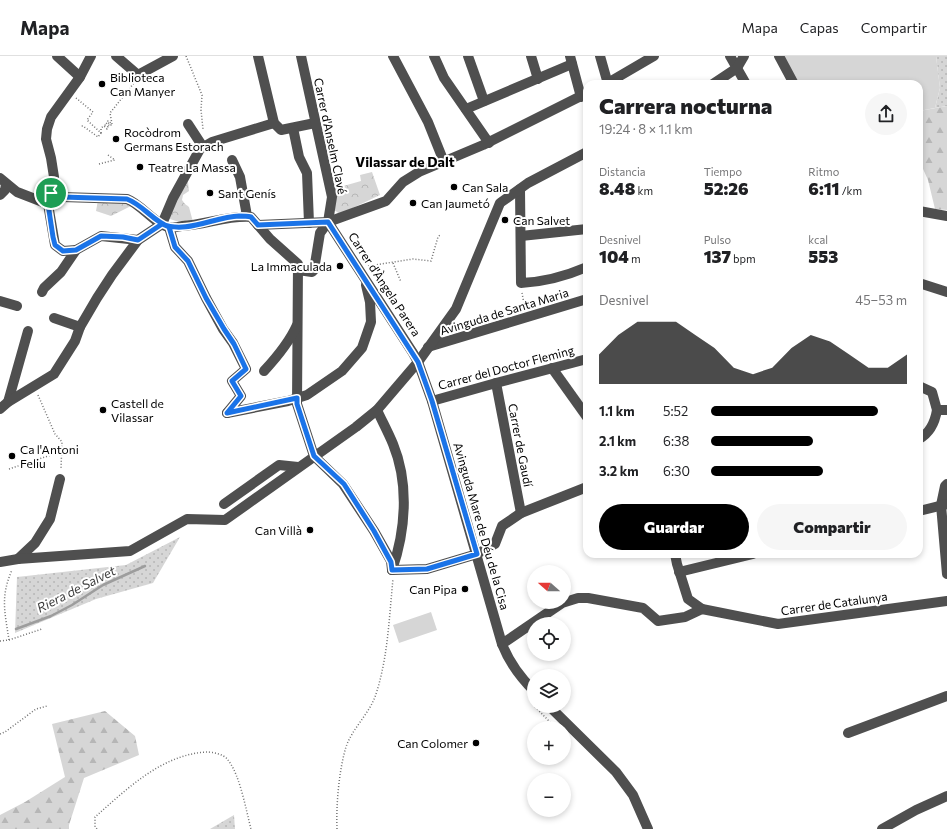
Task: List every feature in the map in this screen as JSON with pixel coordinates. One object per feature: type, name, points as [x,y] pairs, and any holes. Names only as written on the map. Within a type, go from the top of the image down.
[{"type":"street","points":[[56,56],[80,77]]},
{"type":"street","points":[[90,56],[70,93],[50,117],[47,129],[46,139],[54,177],[48,204],[55,245],[63,251],[76,250],[101,236],[123,237],[138,240]]},
{"type":"street","points":[[116,56],[138,75],[173,56]]},
{"type":"street","points":[[258,56],[274,123],[280,130],[316,123]]},
{"type":"street","name":"Carrer d'Anselm Clavé","points":[[298,270],[312,272],[314,270],[320,233],[328,222],[332,197],[301,56]]},
{"type":"street","points":[[393,56],[428,122],[444,162]]},
{"type":"street","points":[[434,56],[444,78],[489,143]]},
{"type":"street","points":[[468,56],[484,101]]},
{"type":"street","points":[[531,56],[538,79]]},
{"type":"street","points":[[600,56],[606,80]]},
{"type":"street","points":[[614,80],[654,56]]},
{"type":"street","points":[[730,56],[744,80]]},
{"type":"street","points":[[719,80],[737,68],[744,56]]},
{"type":"street","points":[[779,56],[792,80]]},
{"type":"street","points":[[466,109],[538,79],[571,60],[583,92]]},
{"type":"street","points":[[261,225],[328,222],[386,201],[403,182],[419,172],[489,143],[583,96]]},
{"type":"street","points":[[165,226],[188,170],[200,149],[212,142],[274,123]]},
{"type":"street","points":[[188,124],[204,146]]},
{"type":"street","points":[[293,128],[299,157],[307,173],[309,223]]},
{"type":"street","points":[[0,562],[18,559],[130,551],[187,519],[225,520],[356,427],[377,410],[418,362],[456,309],[500,203],[528,183],[583,157]]},
{"type":"street","points":[[232,160],[240,177],[243,216]]},
{"type":"street","points":[[3,181],[17,192],[48,204]]},
{"type":"street","points":[[0,195],[5,190],[3,181]]},
{"type":"street","points":[[520,189],[521,283],[538,282],[571,274],[583,269]]},
{"type":"street","points":[[51,193],[62,197],[127,199],[134,202],[165,226],[175,247],[188,261],[210,304],[234,344],[246,369],[232,381],[241,396],[227,413],[307,395],[342,371],[362,348],[371,322],[370,302],[361,272]]},
{"type":"street","points":[[923,212],[947,216]]},
{"type":"street","points":[[4,406],[33,386],[54,374],[75,340],[80,327],[97,298],[138,240],[165,226],[197,225],[243,216],[251,217],[261,225],[270,239],[298,264],[297,404],[314,456],[344,484],[374,531],[391,562],[392,570]]},
{"type":"street","name":"Carrer d'Àngela Parera","points":[[328,222],[418,362]]},
{"type":"street","points":[[521,236],[583,229]]},
{"type":"street","points":[[42,292],[61,272],[76,250]]},
{"type":"street","points":[[923,284],[947,292]]},
{"type":"street","name":"Avinguda de Santa Maria","points":[[428,347],[583,300]]},
{"type":"street","points":[[0,301],[17,306]]},
{"type":"street","points":[[54,318],[80,327]]},
{"type":"street","points":[[264,370],[280,352],[293,334],[298,323]]},
{"type":"street","points":[[4,406],[28,331]]},
{"type":"street","name":"Carrer del Doctor Fleming","points":[[432,401],[496,382],[583,360]]},
{"type":"street","name":"Avinguda Mare de Déu de la Cisa","points":[[418,362],[432,401],[502,644],[506,655],[527,683]]},
{"type":"street","points":[[552,368],[583,411]]},
{"type":"street","name":"Carrer de Gaudí","points":[[496,382],[521,513]]},
{"type":"street","points":[[923,388],[932,392],[942,410],[931,428],[923,437]]},
{"type":"street","points":[[377,410],[393,444],[401,474],[405,503],[398,554],[392,570]]},
{"type":"street","points":[[224,504],[279,465],[298,467]]},
{"type":"street","points":[[18,559],[35,543],[50,519],[60,479]]},
{"type":"street","points":[[947,484],[945,486],[944,505],[947,574]]},
{"type":"street","points":[[392,570],[427,569],[477,554],[495,544],[502,526],[521,513],[583,489]]},
{"type":"street","points":[[923,510],[944,505]]},
{"type":"street","points":[[676,558],[679,572],[732,558]]},
{"type":"street","name":"Carrer de Catalunya","points":[[679,572],[688,599],[702,609],[778,624],[947,601]]},
{"type":"street","points":[[502,644],[562,603],[578,598],[588,598],[643,608],[658,621],[684,616],[702,609]]},
{"type":"street","points":[[848,733],[947,696]]},
{"type":"street","points":[[556,713],[616,772],[632,795],[648,829]]},
{"type":"street","points":[[882,829],[916,810],[947,796]]},
{"type":"path","points":[[186,56],[202,95],[201,110],[204,146]]},
{"type":"path","points":[[80,126],[83,126],[98,137],[104,126],[107,129],[108,128],[105,124],[106,123],[110,126],[111,125],[107,122],[108,121],[112,124],[110,113],[134,83]]},
{"type":"path","points":[[70,93],[93,112],[86,120],[101,133]]},
{"type":"path","points":[[99,164],[115,160],[108,155]]},
{"type":"path","points":[[361,272],[413,259],[431,261],[438,237],[441,234]]},
{"type":"path","points":[[393,263],[401,282]]},
{"type":"path","points":[[521,283],[526,318]]},
{"type":"path","points":[[33,386],[55,434],[62,442],[60,479]]},
{"type":"path","points":[[9,469],[54,454],[62,447]]},
{"type":"path","points":[[9,640],[3,601],[7,581],[18,559]]},
{"type":"path","points":[[337,829],[336,813],[346,747],[374,698],[383,669],[393,577],[392,570]]},
{"type":"path","points":[[0,641],[9,640],[42,630]]},
{"type":"path","points":[[0,734],[5,732],[36,709],[47,706]]},
{"type":"path","points":[[541,713],[549,721]]},
{"type":"path","points":[[97,829],[95,827],[96,817],[134,784],[163,764],[198,753],[214,752],[228,758],[237,776],[251,829]]},
{"type":"green space","points":[[782,56],[936,56],[940,88],[935,108],[923,110],[923,80],[795,80]]},
{"type":"green space","points":[[936,56],[947,56],[947,106],[935,108],[940,88]]},
{"type":"green space","points":[[947,106],[947,210],[935,209],[928,180],[923,169],[923,110]]},
{"type":"green space","points":[[372,172],[380,195],[340,214],[334,210],[333,189],[361,181],[360,175]]},
{"type":"green space","points":[[188,182],[189,191],[183,195],[182,200],[189,207],[193,222],[179,222],[167,218],[184,183]]},
{"type":"green space","points":[[98,200],[126,202],[131,206],[111,216],[96,211]]},
{"type":"green space","points":[[180,537],[153,583],[96,599],[15,633],[17,577],[126,565]]},
{"type":"green space","points":[[431,612],[437,630],[399,643],[393,625]]},
{"type":"green space","points":[[105,711],[135,736],[139,755],[84,778],[69,829],[0,829],[0,815],[25,802],[65,777],[52,724]]},
{"type":"green space","points":[[234,815],[235,829],[210,829]]},
{"type":"waterway","name":"Riera de Salvet","points":[[16,629],[51,616],[72,605],[103,585],[145,566]]},
{"type":"place","name":"Biblioteca Can Manyer","points":[[102,84]]},
{"type":"place","name":"Rocòdrom Germans Estorach","points":[[116,139]]},
{"type":"place","name":"Teatre La Massa","points":[[140,167]]},
{"type":"place","name":"Can Sala","points":[[454,187]]},
{"type":"place","name":"Sant Genís","points":[[210,193]]},
{"type":"place","name":"Can Jaumetó","points":[[413,203]]},
{"type":"place","name":"Can Salvet","points":[[505,220]]},
{"type":"place","name":"La Immaculada","points":[[340,266]]},
{"type":"place","name":"Castell de Vilassar","points":[[103,410]]},
{"type":"place","name":"Ca l'Antoni Feliu","points":[[12,456]]},
{"type":"place","name":"Can Villà","points":[[310,530]]},
{"type":"place","name":"Can Pipa","points":[[465,589]]},
{"type":"place","name":"Can Colomer","points":[[476,743]]},
{"type":"district","name":"Vilassar de Dalt","points":[[405,161]]},
{"type":"route","points":[[51,193],[48,204],[53,237],[55,245],[63,251],[76,250],[101,236],[123,237],[138,240],[162,224],[169,227],[197,225],[238,216],[251,217],[258,225],[328,222],[418,362],[432,401],[477,554],[427,569],[392,570],[391,562],[374,531],[344,484],[314,456],[297,404],[297,398],[227,413],[241,396],[232,381],[246,369],[234,344],[206,298],[188,261],[175,247],[169,227],[162,224],[134,202],[127,199],[62,197],[51,193]]}]
